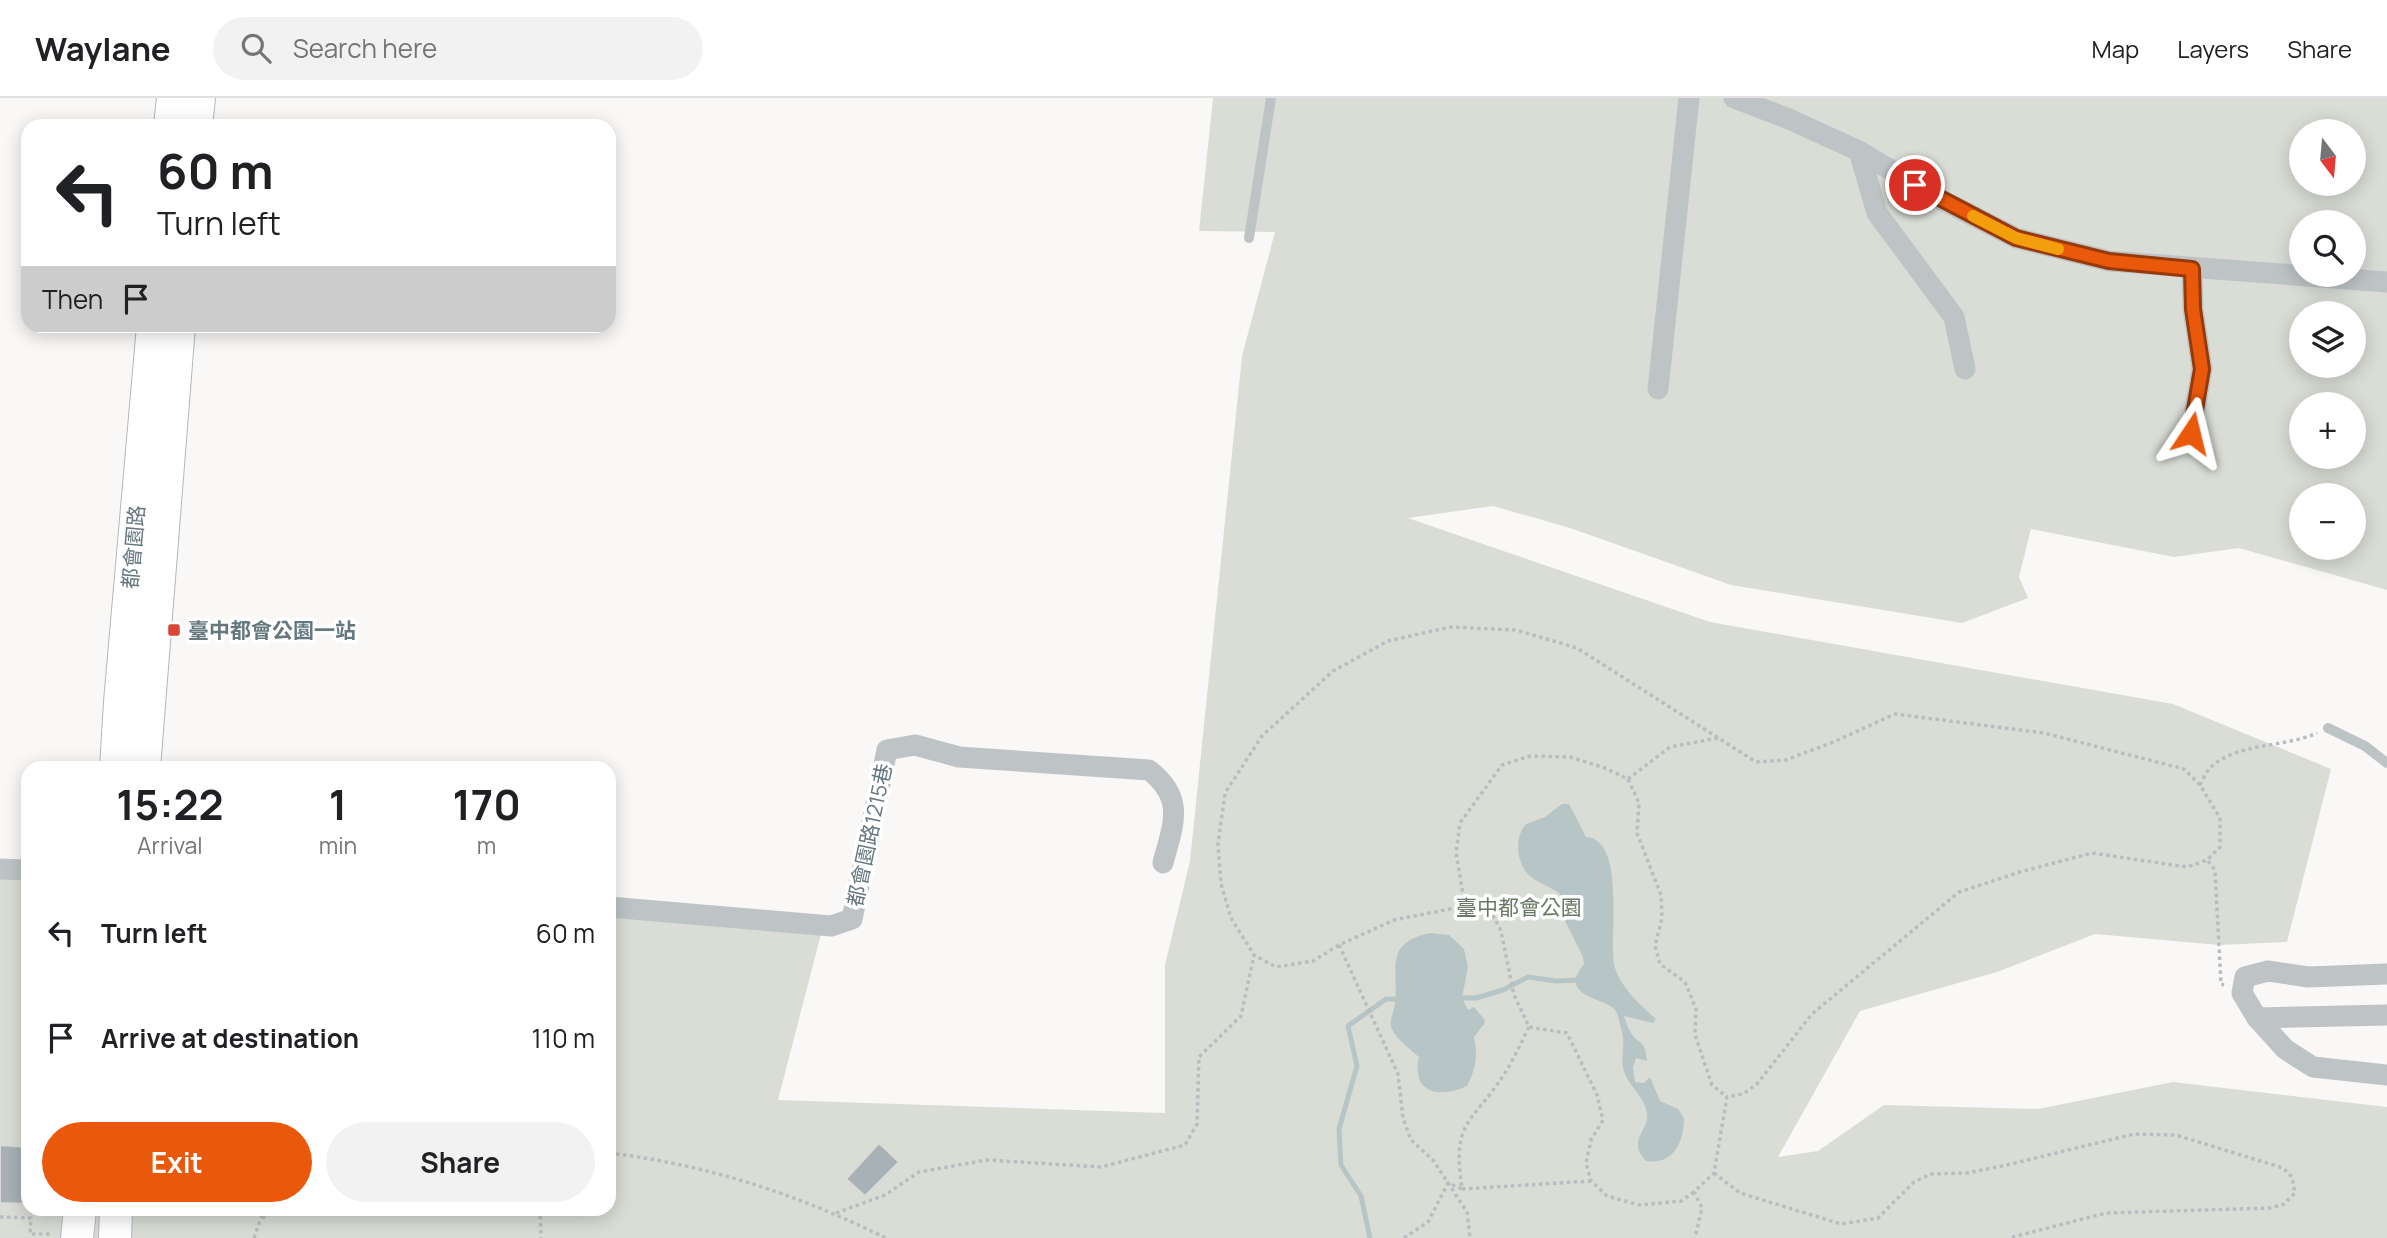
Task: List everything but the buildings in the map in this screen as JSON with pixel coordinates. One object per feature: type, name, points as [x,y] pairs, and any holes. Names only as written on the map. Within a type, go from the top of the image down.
[{"type":"street","points":[[171,119],[173,98]]},
{"type":"street","points":[[197,119],[200,98]]},
{"type":"street","points":[[1658,389],[1689,98]]},
{"type":"street","points":[[1734,98],[1789,119],[1859,151],[1934,196],[2016,238],[2109,261],[2387,282]]},
{"type":"street","points":[[1859,151],[1877,213],[1954,317],[1965,369]]},
{"type":"street","points":[[2191,433],[2202,369],[2193,309],[2192,269]]},
{"type":"street","name":"都會園路","points":[[116,761],[152,333]]},
{"type":"street","name":"都會園路","points":[[145,761],[178,333]]},
{"type":"street","name":"都會園路1215巷","points":[[616,908],[831,926],[852,919],[887,750],[915,745],[960,757],[1149,770],[1163,781],[1176,810],[1163,863]]},
{"type":"street","points":[[0,869],[21,870]]},
{"type":"street","points":[[2387,974],[2308,976],[2268,971],[2245,977],[2242,993],[2257,1018],[2285,1049],[2313,1067],[2387,1075]]},
{"type":"street","points":[[2257,1018],[2387,1015]]},
{"type":"street","points":[[64,1236],[76,1216]]},
{"type":"street","points":[[115,1238],[116,1216]]},
{"type":"lane","points":[[1249,237],[1271,98]]},
{"type":"lane","points":[[2328,728],[2365,746],[2387,762]]},
{"type":"path","points":[[1465,906],[1456,853],[1460,823],[1502,765],[1530,756],[1570,757],[1605,768],[1628,779],[1639,803],[1637,833],[1661,895],[1662,918],[1655,946],[1660,964],[1685,982],[1696,1009],[1695,1035],[1712,1085],[1727,1097],[1743,1094],[1757,1084],[1812,1014],[1959,892],[2092,853],[2187,867],[2207,860],[2220,847],[2220,818],[2200,785],[2184,769],[2044,733],[1895,714],[1786,760],[1756,762],[1577,648],[1516,630],[1450,628],[1388,641],[1333,671],[1262,736],[1225,793],[1218,844],[1221,884],[1231,918],[1254,955],[1276,968],[1313,961],[1339,945],[1394,919],[1465,906],[1490,910],[1501,931],[1514,995],[1529,1027]]},
{"type":"path","points":[[2200,785],[2211,767],[2240,751],[2299,741],[2328,728]]},
{"type":"path","points":[[1628,779],[1670,747],[1718,738]]},
{"type":"path","points":[[2207,860],[2215,870],[2219,945]]},
{"type":"path","points":[[1339,945],[1398,1074],[1403,1118],[1411,1140],[1433,1160],[1467,1212],[1470,1238]]},
{"type":"path","points":[[836,1213],[885,1195],[919,1172],[987,1160],[1101,1167],[1185,1145],[1197,1124],[1199,1057],[1241,1016],[1254,955]]},
{"type":"path","points":[[1529,1027],[1567,1033],[1597,1095],[1603,1120],[1591,1140],[1587,1163],[1591,1181],[1607,1196],[1639,1205],[1681,1201],[1694,1192],[1714,1172],[1727,1097]]},
{"type":"path","points":[[1462,1189],[1457,1158],[1463,1129],[1503,1076],[1529,1027]]},
{"type":"path","points":[[1714,1172],[1740,1193],[1841,1224],[1878,1218],[1914,1182],[1931,1174],[1967,1173],[1994,1168],[2134,1134],[2176,1135],[2283,1168],[2292,1177],[2295,1193],[2284,1204],[2270,1208],[2106,1213],[2008,1238]]},
{"type":"path","points":[[616,1154],[654,1158],[739,1178],[836,1213],[886,1238]]},
{"type":"path","points":[[1448,1183],[1462,1189],[1591,1181]]},
{"type":"path","points":[[1404,1238],[1428,1222],[1448,1183]]},
{"type":"path","points":[[1694,1192],[1702,1208],[1695,1238]]},
{"type":"path","points":[[254,1238],[262,1218],[266,1216]]},
{"type":"path","points":[[540,1216],[541,1238]]},
{"type":"path","points":[[0,1217],[31,1217],[30,1236],[64,1236]]},
{"type":"green space","name":"臺中都會公園","points":[[1213,98],[2387,98],[2387,590],[2239,548],[2174,557],[2031,529],[2019,577],[2028,598],[1962,623],[1731,585],[1570,528],[1493,506],[1408,518],[1710,622],[2173,704],[2331,769],[2287,942],[2219,945],[2095,934],[1997,972],[1860,1011],[1778,1157],[1818,1151],[1884,1105],[2038,1109],[2173,1082],[2387,1107],[2387,1238],[0,1238],[0,876],[21,877],[21,1216],[616,1216],[616,916],[821,934],[778,1100],[1165,1113],[1165,965],[1190,861],[1242,356],[1275,232],[1199,231]]},
{"type":"shaded area","points":[[1562,804],[1569,804],[1586,837],[1598,842],[1607,854],[1613,891],[1614,964],[1625,987],[1656,1019],[1653,1023],[1624,1016],[1631,1033],[1643,1046],[1646,1054],[1647,1061],[1636,1058],[1633,1067],[1635,1082],[1644,1083],[1650,1077],[1660,1101],[1678,1109],[1684,1118],[1679,1144],[1670,1156],[1663,1159],[1646,1161],[1638,1148],[1647,1111],[1623,1069],[1623,1038],[1616,1011],[1579,990],[1576,984],[1577,975],[1584,964],[1583,957],[1565,921],[1560,894],[1529,875],[1520,860],[1518,848],[1522,829],[1526,824],[1545,817]]},
{"type":"shaded area","points":[[1430,933],[1449,935],[1464,949],[1468,967],[1462,998],[1468,1010],[1474,1007],[1485,1020],[1474,1037],[1475,1062],[1467,1086],[1447,1092],[1430,1090],[1423,1085],[1419,1079],[1419,1057],[1397,1037],[1391,1026],[1396,990],[1395,968],[1399,951],[1415,937]]},
{"type":"waterway","points":[[1456,998],[1476,998],[1503,990],[1528,977],[1556,981],[1577,980]]},
{"type":"waterway","points":[[1370,1238],[1361,1196],[1341,1165],[1339,1129],[1357,1066],[1348,1026],[1386,999],[1400,999]]},
{"type":"slow traffic","points":[[1973,216],[2016,238],[2058,249]]},
{"type":"place","name":"臺中都會公園一站","points":[[174,630]]},
{"type":"route","points":[[1915,185],[2016,238],[2109,261],[2192,269],[2193,309],[2202,369],[2191,433]]}]
